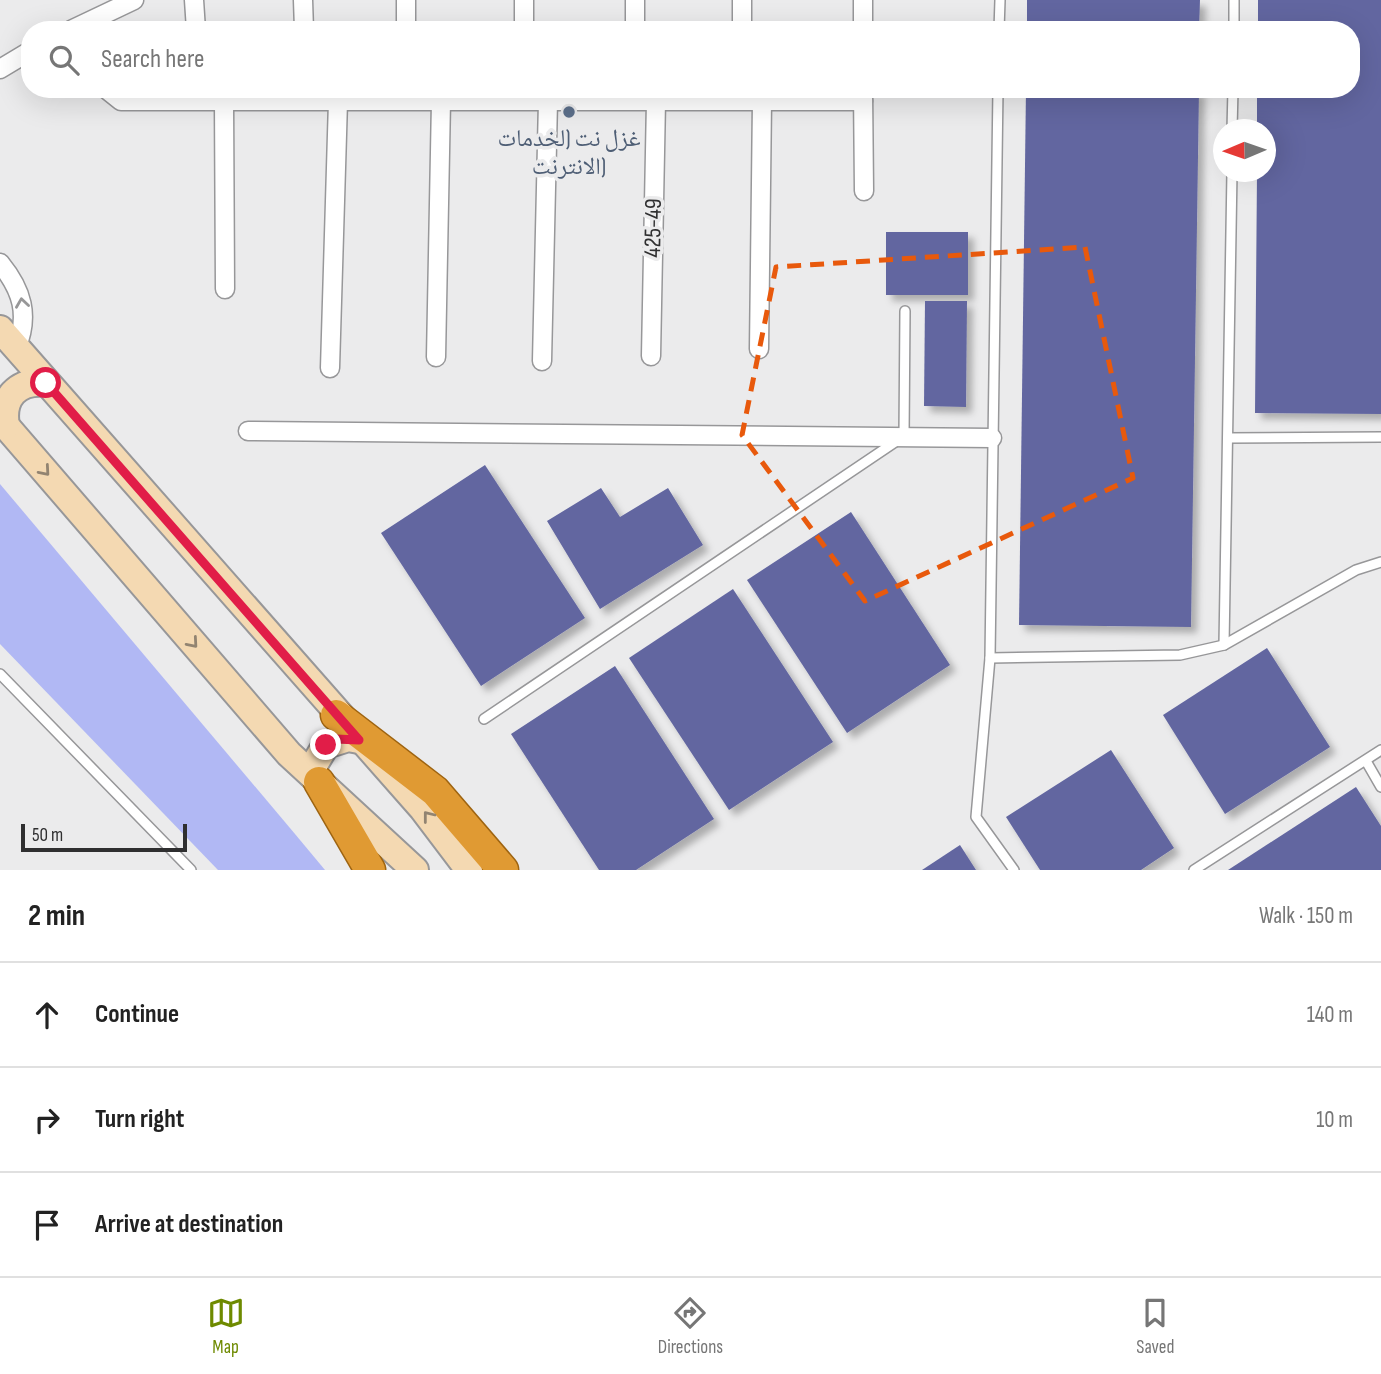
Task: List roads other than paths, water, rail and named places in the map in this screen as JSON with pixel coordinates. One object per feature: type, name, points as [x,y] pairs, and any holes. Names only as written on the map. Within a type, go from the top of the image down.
[{"type":"highway","points":[[336,715],[435,790],[503,870]]},
{"type":"highway","points":[[317,779],[370,870]]},
{"type":"main road","points":[[0,380],[11,367],[8,339]]},
{"type":"main road","points":[[8,339],[336,715],[422,808],[470,870]]},
{"type":"main road","points":[[46,383],[22,385],[13,392],[6,402],[3,423],[289,754],[415,870]]},
{"type":"main road","points":[[317,779],[314,765],[326,745],[336,739],[359,740]]},
{"type":"street","points":[[90,21],[134,0]]},
{"type":"street","points":[[194,0],[195,21]]},
{"type":"street","points":[[303,0],[304,21]]},
{"type":"street","points":[[406,0],[406,21]]},
{"type":"street","points":[[524,0],[524,21]]},
{"type":"street","points":[[635,0],[635,21]]},
{"type":"street","points":[[742,0],[742,21]]},
{"type":"street","points":[[863,0],[863,21]]},
{"type":"street","points":[[0,69],[21,56]]},
{"type":"street","points":[[117,98],[121,101],[160,98]]},
{"type":"street","points":[[212,98],[224,101],[264,98]]},
{"type":"street","points":[[322,98],[338,101],[372,98]]},
{"type":"street","points":[[424,98],[441,101],[491,98]]},
{"type":"street","points":[[534,98],[548,101],[592,98]]},
{"type":"street","points":[[646,98],[656,101],[707,98]]},
{"type":"street","points":[[749,98],[762,101],[812,98]]},
{"type":"street","points":[[863,98],[864,191]]},
{"type":"street","points":[[224,101],[225,289]]},
{"type":"street","points":[[330,368],[338,101]]},
{"type":"street","points":[[436,358],[441,101]]},
{"type":"street","points":[[542,361],[548,101]]},
{"type":"street","name":"425-49","points":[[650,356],[656,101]]},
{"type":"street","points":[[759,349],[762,101]]},
{"type":"street","points":[[0,263],[16,282],[22,296],[23,325],[8,339]]},
{"type":"street","points":[[248,431],[992,438]]},
{"type":"lane","points":[[999,21],[1000,0]]},
{"type":"lane","points":[[1234,0],[1234,21]]},
{"type":"lane","points":[[998,98],[990,658],[976,817],[1014,870]]},
{"type":"lane","points":[[1232,119],[1233,98]]},
{"type":"lane","points":[[1224,645],[1232,182]]},
{"type":"lane","points":[[484,719],[904,436],[905,311]]},
{"type":"lane","points":[[1227,438],[1381,437]]},
{"type":"lane","points":[[990,658],[1180,655],[1224,645],[1356,570],[1381,562]]},
{"type":"lane","points":[[0,674],[191,870]]},
{"type":"lane","points":[[1194,870],[1381,750]]},
{"type":"lane","points":[[1366,761],[1381,787]]},
{"type":"place","name":"غزل نت (لخدمات الانترنت)","points":[[569,112]]}]
